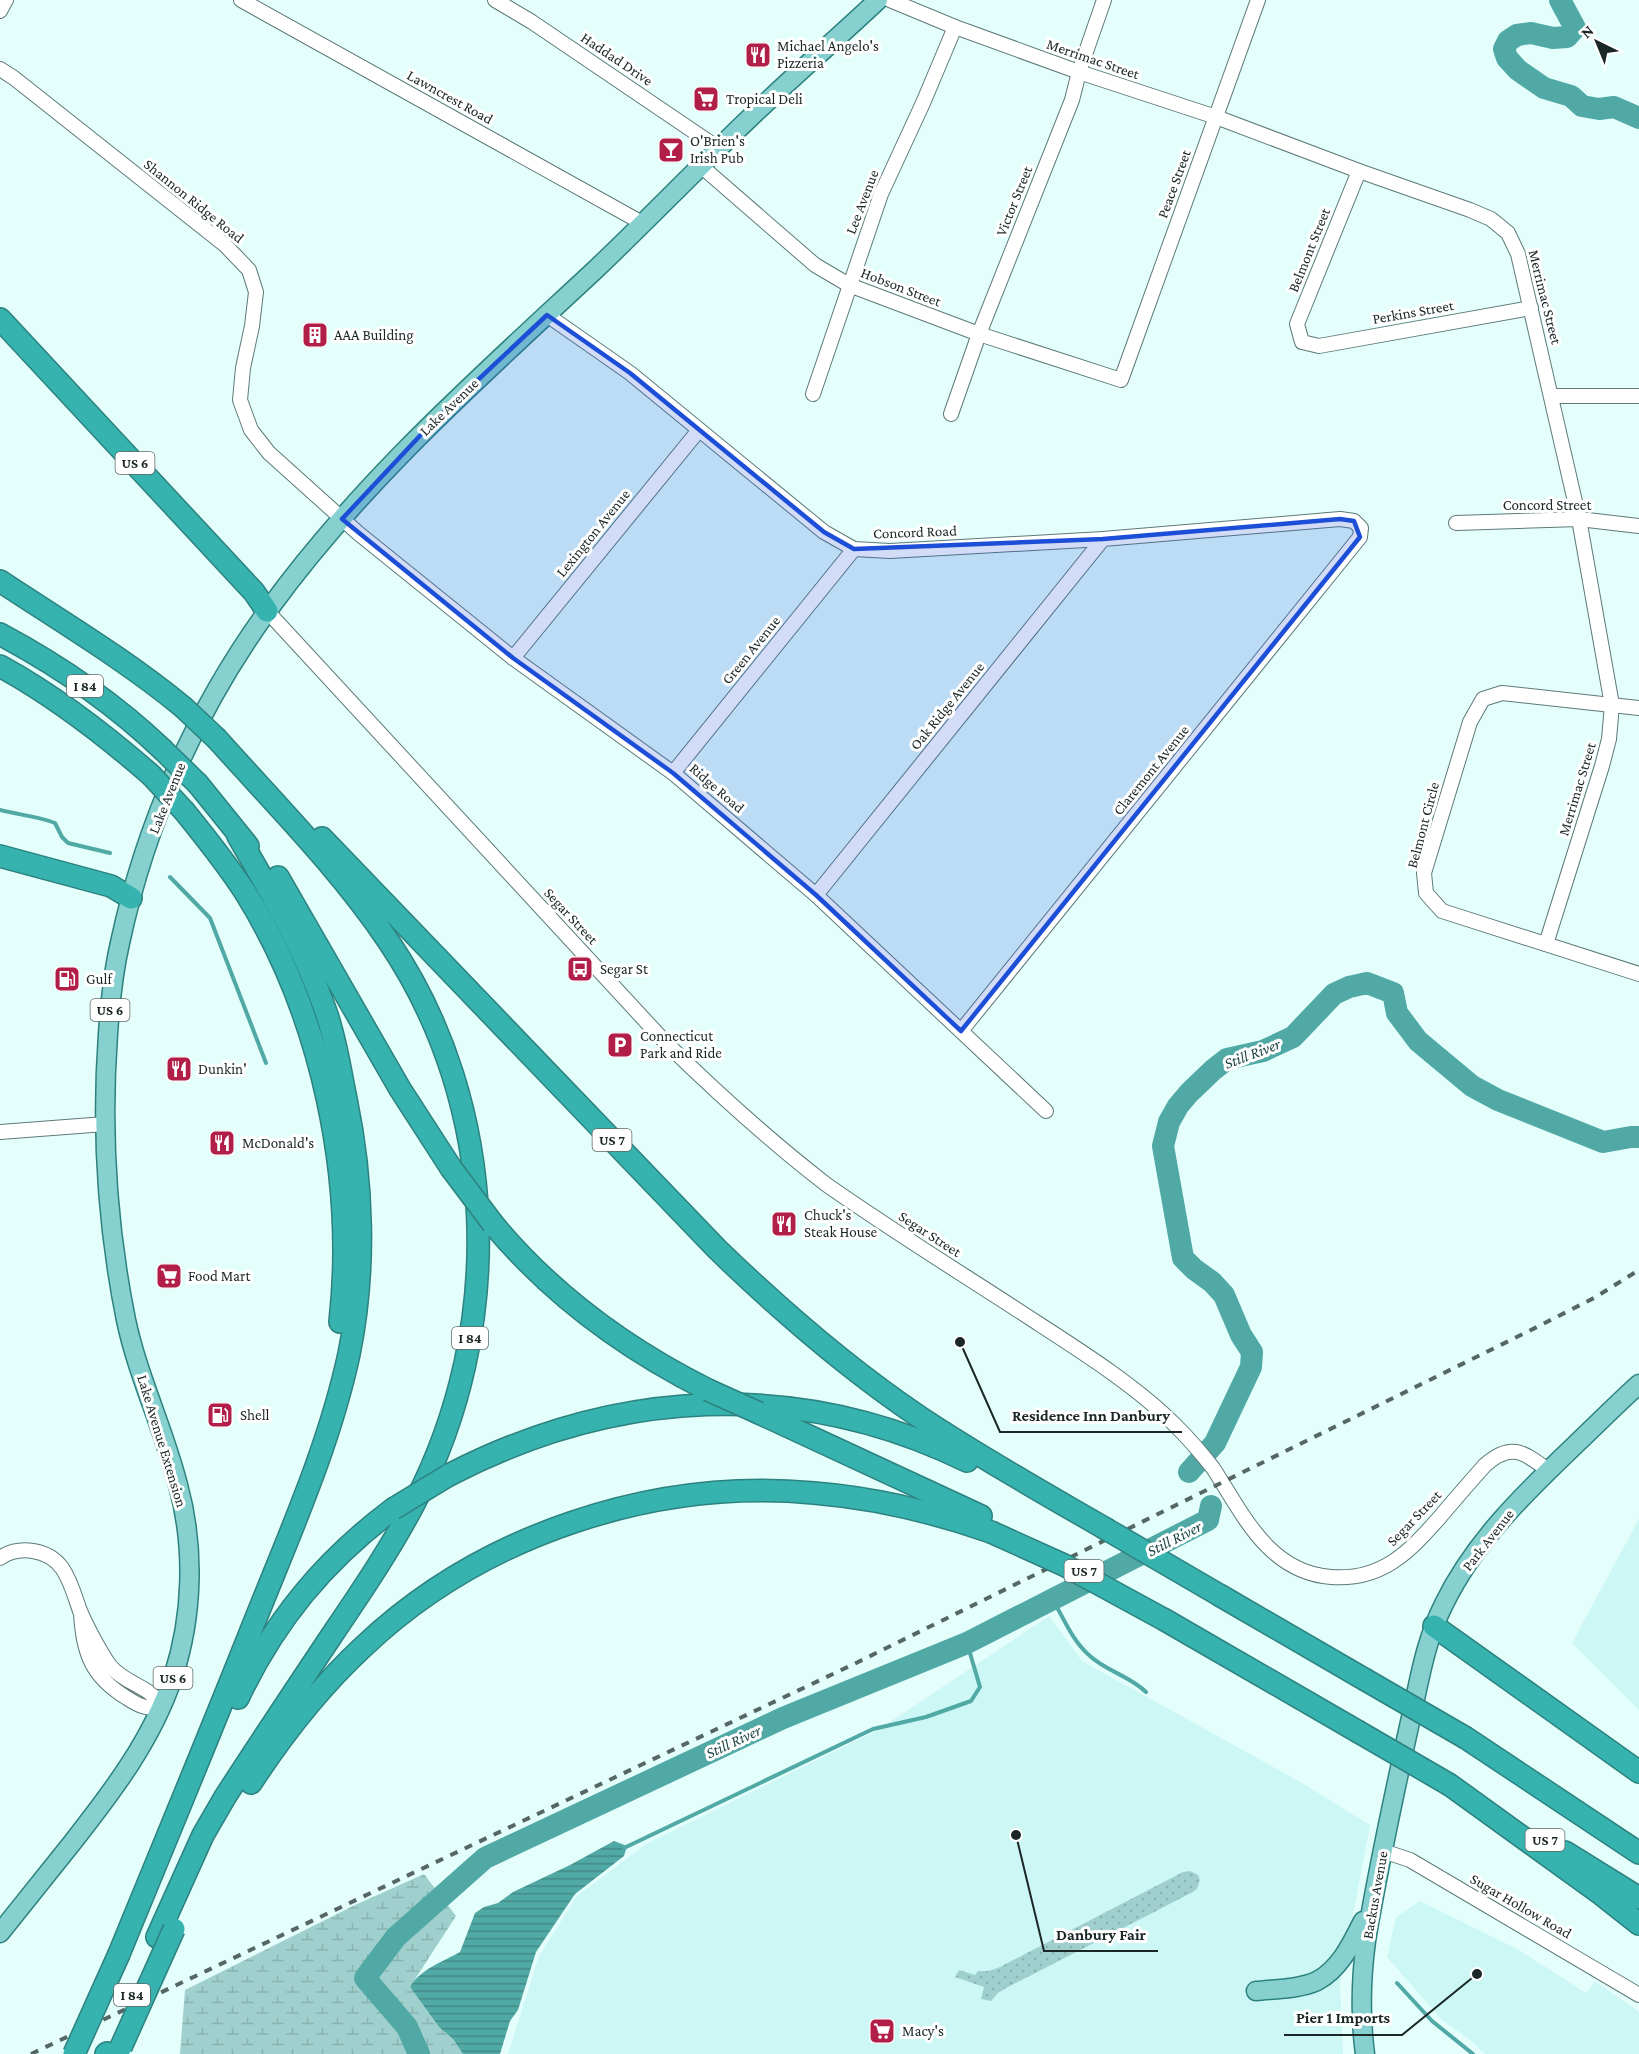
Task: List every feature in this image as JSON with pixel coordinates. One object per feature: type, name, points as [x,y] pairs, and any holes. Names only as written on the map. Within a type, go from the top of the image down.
[{"type":"highway","name":"US 6","points":[[0,319],[254,592],[267,611]]},
{"type":"highway","points":[[0,335],[244,599],[267,611]]},
{"type":"highway","points":[[0,581],[77,632]]},
{"type":"highway","name":"I 84","points":[[0,588],[77,632],[150,680],[183,707],[217,739],[364,906],[412,981],[449,1063],[471,1149],[477,1192],[479,1236],[473,1326],[465,1372],[452,1415],[417,1498],[372,1575],[225,1797],[189,1865],[166,1933]]},
{"type":"highway","name":"I 84","points":[[0,634],[38,655],[83,685],[134,724],[198,784],[238,836],[303,955],[327,1013],[351,1125],[357,1171],[360,1258],[357,1305],[337,1401],[320,1456],[220,1710],[119,1954],[74,2054]]},
{"type":"highway","points":[[0,666],[44,692],[117,744],[151,775],[185,812],[223,860],[245,893],[284,966],[300,1005],[317,1058],[325,1090],[339,1176],[344,1257],[342,1302],[337,1351],[315,1452],[280,1557]]},
{"type":"highway","name":"US 7","points":[[217,739],[348,863],[750,1281],[816,1339],[886,1394],[1043,1496]]},
{"type":"highway","points":[[238,836],[277,876],[400,1089],[451,1168],[517,1252],[549,1282],[600,1325],[655,1362],[708,1390],[996,1529]]},
{"type":"highway","points":[[0,856],[111,886],[131,898]]},
{"type":"highway","points":[[0,867],[109,897],[131,898]]},
{"type":"highway","points":[[119,1954],[185,1817],[245,1683],[273,1633],[296,1601],[330,1564],[393,1509],[479,1459],[539,1435],[609,1416],[678,1406],[750,1405],[813,1410],[883,1427],[939,1448],[1043,1496],[1106,1529],[1639,1839]]},
{"type":"highway","points":[[113,2052],[166,1933],[238,1804],[286,1733],[337,1672],[365,1645],[426,1596],[470,1569],[555,1528],[628,1507],[739,1491],[812,1492],[849,1497],[925,1511],[996,1529]]},
{"type":"highway","name":"US 7","points":[[996,1529],[1166,1620],[1639,1898]]},
{"type":"highway","points":[[1434,1626],[1639,1772]]},
{"type":"highway","points":[[1466,1738],[1639,1853]]},
{"type":"highway","points":[[1450,1785],[1639,1924]]},
{"type":"main road","name":"Lake Avenue","points":[[131,898],[154,827],[185,752],[224,677],[267,611],[342,519],[397,457],[430,425],[644,224],[718,148],[878,0]]},
{"type":"main road","name":"Lake Avenue Extension","points":[[0,1933],[115,1787],[140,1748],[162,1706],[175,1671],[186,1622],[189,1593],[188,1535],[179,1485],[141,1376],[126,1319],[111,1224],[105,1124],[107,1054],[113,981],[131,898]]},
{"type":"main road","name":"Park Avenue","points":[[1406,1738],[1434,1626],[1443,1604],[1471,1559],[1504,1516],[1548,1470],[1639,1384]]},
{"type":"main road","name":"Backus Avenue","points":[[1365,2054],[1361,2006],[1362,1974],[1373,1901],[1406,1738]]},
{"type":"main road","points":[[1256,1991],[1307,1984],[1326,1975],[1353,1942],[1373,1901]]},
{"type":"street","points":[[0,11],[6,0]]},
{"type":"street","name":"Lawncrest Road","points":[[241,0],[644,224]]},
{"type":"street","name":"Haddad Drive","points":[[495,0],[532,22],[718,148]]},
{"type":"street","name":"Merrimac Street","points":[[890,0],[955,27],[1079,72],[1216,117],[1491,219],[1508,233],[1518,254],[1552,396],[1579,519],[1612,705],[1609,739],[1602,766],[1546,944]]},
{"type":"street","name":"Victor Street","points":[[951,414],[979,334],[1072,100],[1079,72],[1104,0]]},
{"type":"street","name":"Peace Street","points":[[1121,380],[1258,0]]},
{"type":"street","name":"Lee Avenue","points":[[813,393],[881,194],[955,27]]},
{"type":"street","name":"Shannon Ridge Road","points":[[0,69],[225,245],[249,270],[256,292],[240,400],[251,430],[269,453],[342,519]]},
{"type":"street","name":"Hobson Street","points":[[701,166],[814,265],[849,285],[979,334],[1121,380]]},
{"type":"street","name":"Belmont Street","points":[[1302,342],[1297,324],[1359,171]]},
{"type":"street","name":"Perkins Street","points":[[1302,342],[1319,346],[1531,308]]},
{"type":"street","name":"Concord Road","points":[[547,315],[630,373],[824,532],[854,549],[890,551],[1104,539],[1340,519],[1354,521],[1360,528]]},
{"type":"street","points":[[1552,396],[1639,396]]},
{"type":"street","name":"Lexington Avenue","points":[[513,658],[699,430]]},
{"type":"street","name":"Ridge Road","points":[[342,519],[513,658],[673,772],[816,895],[1046,1111]]},
{"type":"street","name":"Concord Street","points":[[1456,523],[1579,519],[1639,526]]},
{"type":"street","name":"Claremont Avenue","points":[[961,1031],[1360,537],[1360,528]]},
{"type":"street","name":"Oak Ridge Avenue","points":[[816,895],[1104,539]]},
{"type":"street","name":"Green Avenue","points":[[673,772],[854,549]]},
{"type":"street","name":"Segar Street","points":[[267,611],[658,1034],[730,1106],[827,1185],[1070,1344],[1155,1408],[1190,1440],[1211,1466],[1252,1531],[1264,1545],[1294,1567],[1312,1574],[1330,1577],[1369,1574],[1385,1568],[1414,1546],[1495,1456],[1507,1451],[1518,1452],[1548,1470]]},
{"type":"street","name":"Belmont Circle","points":[[1639,708],[1502,693],[1483,699],[1470,722],[1424,873],[1426,893],[1443,912],[1639,974]]},
{"type":"street","points":[[0,1132],[105,1124]]},
{"type":"street","points":[[0,1558],[12,1552],[26,1550],[52,1558],[66,1574],[81,1613],[106,1661],[125,1679],[150,1692],[162,1706]]},
{"type":"street","name":"Sugar Hollow Road","points":[[1383,1851],[1410,1860],[1639,1995]]},
{"type":"highlighted area","points":[[547,315],[630,373],[824,532],[854,549],[1103,539],[1340,519],[1354,521],[1360,537],[961,1031],[816,895],[673,773],[513,658],[342,519],[430,425]]},
{"type":"shaded area","points":[[1639,1519],[1639,1710],[1572,1643]]},
{"type":"shaded area","points":[[1049,1616],[1082,1661],[1302,1783],[1370,1825],[1340,1983],[1343,2054],[508,2054],[539,1956],[577,1896],[646,1844],[878,1730]]},
{"type":"shaded area","points":[[614,1841],[627,1846],[624,1856],[575,1894],[536,1952],[518,2010],[510,2021],[500,2054],[463,2054],[453,2039],[439,2027],[410,1987],[414,1981],[432,1967],[460,1952],[475,1913]]},
{"type":"shaded area","points":[[1420,1901],[1519,1950],[1586,1993],[1595,1981],[1639,2012],[1639,2054],[1485,2054],[1442,2020],[1387,1957],[1396,1917]]},
{"type":"green space","points":[[1190,1871],[1198,1875],[1200,1880],[1197,1889],[1191,1893],[1008,1987],[991,2001],[981,1999],[984,1987],[955,1977],[959,1970],[975,1975],[978,1971],[998,1968],[1183,1872]]},
{"type":"green space","points":[[424,1874],[456,1916],[410,1987],[439,2027],[453,2039],[463,2054],[180,2054],[185,1990],[353,1906]]},
{"type":"waterway","name":"Still River","points":[[1560,0],[1575,28],[1567,37],[1553,38],[1531,33],[1517,35],[1508,41],[1504,49],[1507,58],[1518,70],[1544,88],[1571,96],[1582,106],[1599,109],[1614,107],[1639,118]]},
{"type":"waterway","points":[[0,810],[55,823],[68,843],[110,853]]},
{"type":"waterway","points":[[170,877],[210,918],[266,1063]]},
{"type":"waterway","name":"Still River","points":[[1189,1472],[1215,1443],[1251,1367],[1252,1352],[1241,1335],[1224,1295],[1183,1258],[1163,1146],[1169,1122],[1178,1106],[1227,1059],[1263,1051],[1293,1037],[1334,994],[1349,987],[1367,983],[1393,993],[1397,1013],[1418,1041],[1472,1086],[1498,1100],[1603,1142],[1639,1137]]},
{"type":"waterway","name":"Still River","points":[[419,2054],[407,2027],[365,1978],[396,1937],[485,1858],[783,1718],[967,1643],[1208,1520],[1211,1506]]},
{"type":"waterway","points":[[1053,1600],[1069,1630],[1084,1650],[1103,1666],[1140,1686],[1146,1692]]},
{"type":"waterway","points":[[624,1848],[873,1729],[926,1717],[971,1701],[980,1687],[967,1643]]},
{"type":"waterway","points":[[1397,1983],[1432,2021],[1473,2054]]},
{"type":"railway","points":[[31,2054],[854,1664],[1529,1331],[1594,1298],[1639,1270]]},
{"type":"place","name":"Michael Angelo's Pizzeria","points":[[758,55]]},
{"type":"place","name":"Tropical Deli","points":[[706,99]]},
{"type":"place","name":"O'Brien's Irish Pub","points":[[671,150]]},
{"type":"place","name":"AAA Building","points":[[315,335]]},
{"type":"place","name":"Segar St","points":[[580,969]]},
{"type":"place","name":"Gulf","points":[[67,979]]},
{"type":"place","name":"Connecticut Park and Ride","points":[[620,1045]]},
{"type":"place","name":"Dunkin'","points":[[179,1069]]},
{"type":"place","name":"McDonald's","points":[[222,1143]]},
{"type":"place","name":"Chuck's Steak House","points":[[784,1224]]},
{"type":"place","name":"Food Mart","points":[[169,1276]]},
{"type":"place","name":"Residence Inn Danbury","points":[[960,1342]]},
{"type":"place","name":"Shell","points":[[220,1415]]},
{"type":"place","name":"Danbury Fair","points":[[1016,1835]]},
{"type":"place","name":"Pier 1 Imports","points":[[1477,1974]]},
{"type":"place","name":"Macy's","points":[[882,2031]]}]
